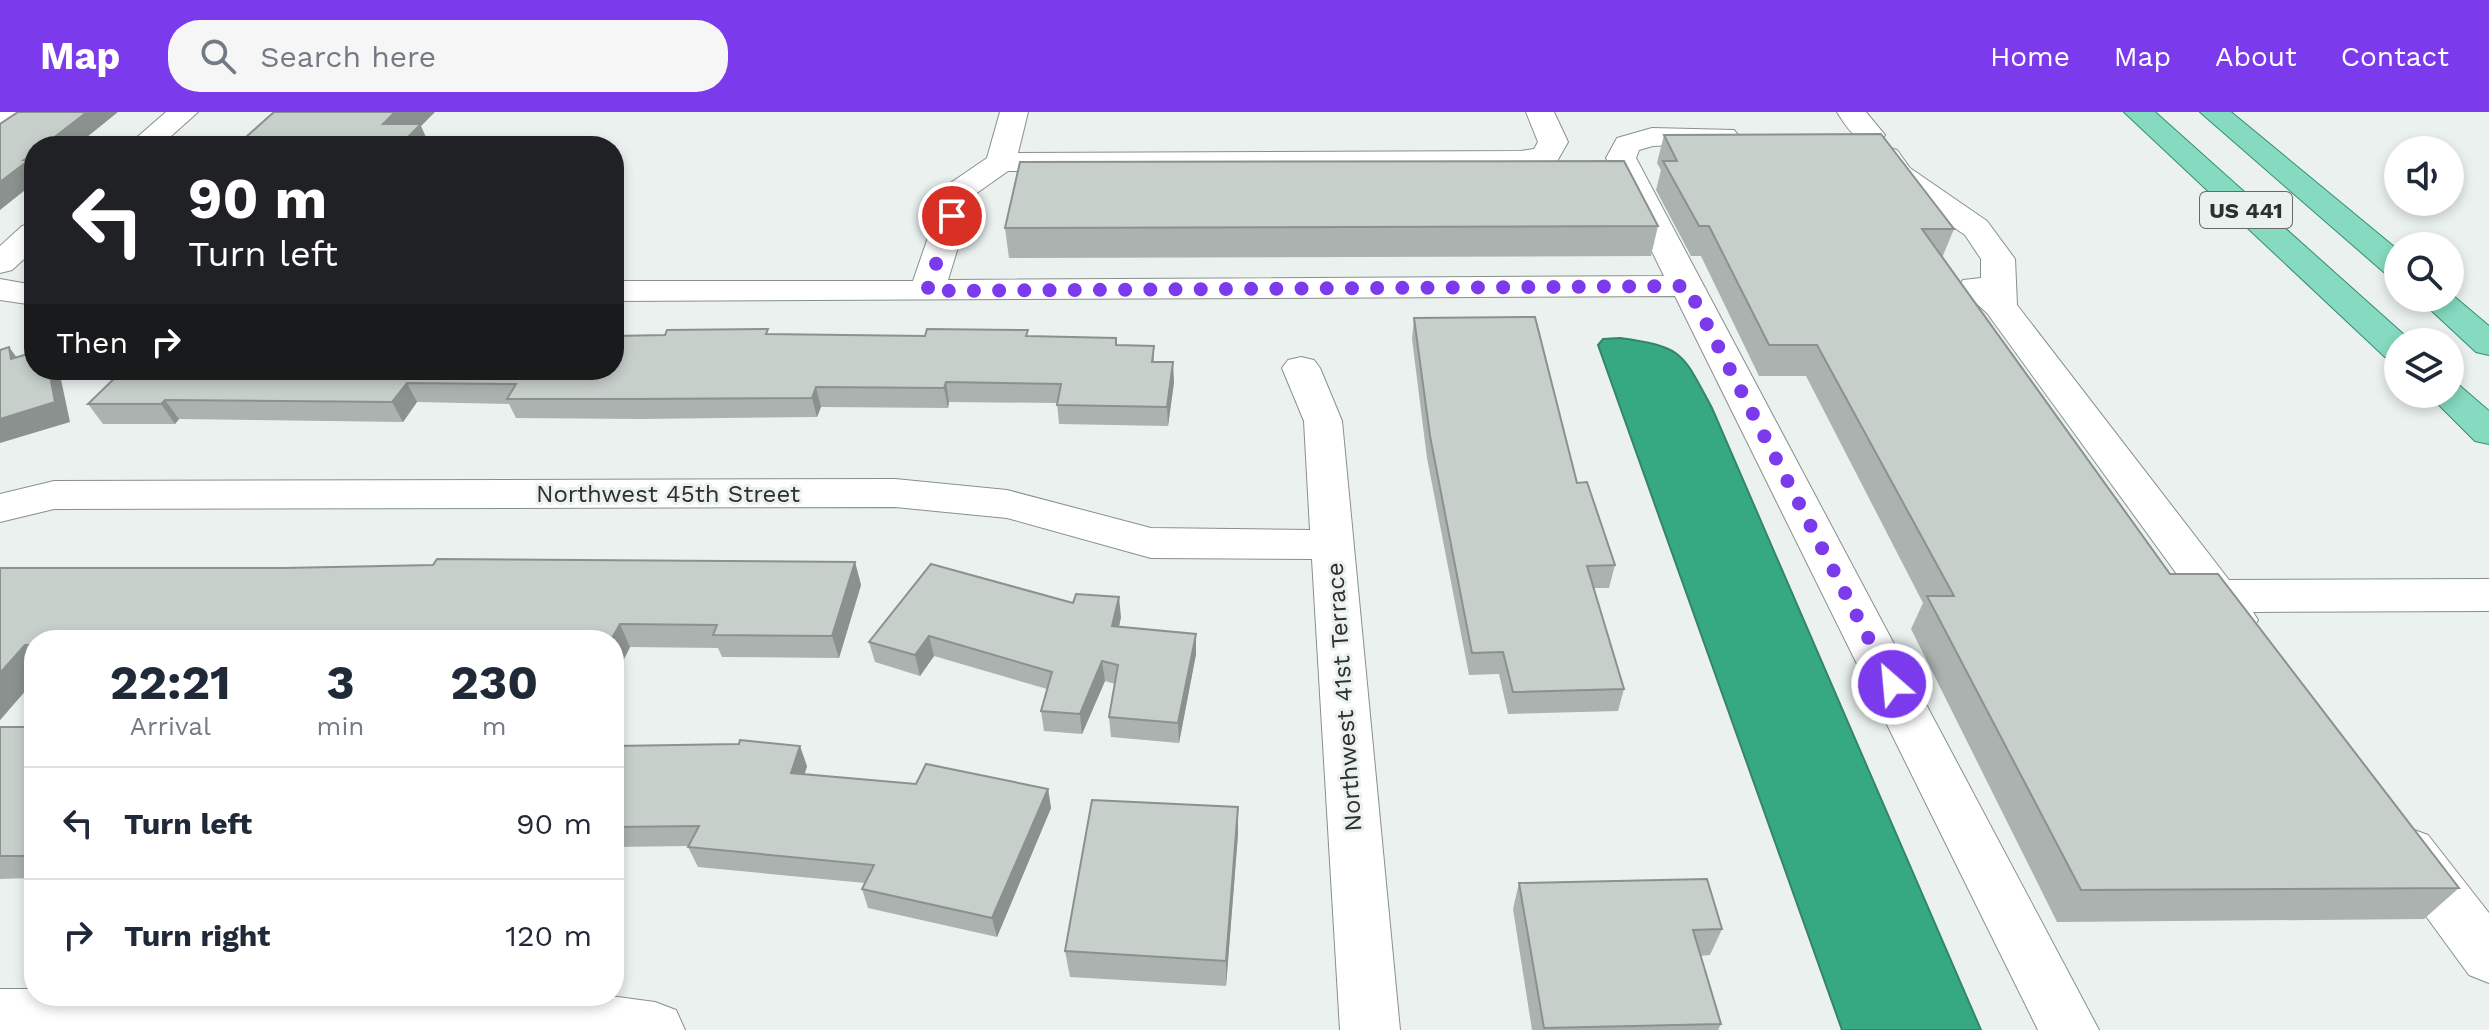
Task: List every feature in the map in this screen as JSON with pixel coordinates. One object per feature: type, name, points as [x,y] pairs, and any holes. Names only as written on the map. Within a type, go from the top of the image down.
[{"type":"main road","name":"US 441","points":[[2138,112],[2384,336]]},
{"type":"main road","name":"US 441","points":[[2214,112],[2384,255]]},
{"type":"main road","points":[[2451,312],[2489,344]]},
{"type":"main road","points":[[2462,408],[2489,432]]},
{"type":"street","points":[[0,117],[7,112]]},
{"type":"street","points":[[154,136],[184,112]]},
{"type":"street","points":[[1001,162],[1014,112]]},
{"type":"street","points":[[927,291],[960,191],[1001,162],[1521,160],[1545,157],[1553,142],[1540,112]]},
{"type":"street","points":[[1848,128],[1899,175],[1899,185],[1912,203],[1950,229],[1976,257],[1971,271],[1973,284],[1999,306],[2263,658]]},
{"type":"street","points":[[1761,136],[1652,137],[1627,144],[1621,158],[2069,1030]]},
{"type":"street","points":[[0,263],[24,242]]},
{"type":"street","points":[[624,291],[1687,286]]},
{"type":"street","points":[[0,289],[24,295]]},
{"type":"street","name":"Northwest 41st Terrace","points":[[1301,368],[1323,421],[1370,1030]]},
{"type":"street","name":"Northwest 45th Street","points":[[0,508],[54,495],[895,493],[1007,504],[1151,543],[1332,545]]},
{"type":"street","points":[[2216,596],[2489,595]]},
{"type":"street","points":[[2386,820],[2489,957]]},
{"type":"street","points":[[0,1016],[574,1025],[655,1030]]},
{"type":"shaded area","points":[[1620,338],[1658,345],[1679,356],[1694,375],[1712,408],[1981,1030],[1842,1030],[1598,345],[1603,339]]},
{"type":"building","points":[[18,112],[87,112],[56,136],[24,136],[24,164],[0,182],[0,124]]},
{"type":"building","points":[[274,112],[395,112],[383,124],[421,124],[409,136],[247,136]]},
{"type":"building","points":[[1881,134],[1954,229],[1922,229],[2170,574],[2218,574],[2459,888],[2081,890],[1927,596],[1954,596],[1817,345],[1769,345],[1709,226],[1699,226],[1663,161],[1677,161],[1664,135]]},
{"type":"building","points":[[1624,161],[1658,226],[1005,228],[1020,162]]},
{"type":"building","points":[[1535,317],[1577,483],[1587,482],[1615,565],[1587,566],[1624,689],[1513,692],[1503,652],[1472,653],[1430,436],[1414,318]]},
{"type":"building","points":[[768,329],[766,334],[925,336],[927,329],[1028,330],[1026,336],[1116,338],[1116,345],[1154,346],[1152,362],[1173,362],[1167,407],[1057,405],[1061,384],[946,382],[944,388],[816,387],[812,398],[632,399],[507,399],[516,384],[407,383],[392,402],[165,400],[161,404],[88,404],[113,380],[624,380],[624,336],[665,335],[667,330]]},
{"type":"building","points":[[9,347],[11,359],[24,355],[24,380],[51,380],[55,402],[0,419],[0,350]]},
{"type":"building","points":[[437,559],[855,562],[832,636],[713,635],[717,625],[620,624],[617,630],[24,630],[24,646],[0,673],[0,568],[433,565]]},
{"type":"building","points":[[931,564],[1073,603],[1076,594],[1119,597],[1112,626],[1196,634],[1178,723],[1109,717],[1118,665],[1102,661],[1080,714],[1041,711],[1052,672],[929,636],[915,655],[869,642]]},
{"type":"building","points":[[0,727],[24,727],[24,856],[0,856]]},
{"type":"building","points":[[740,740],[800,746],[791,773],[916,784],[926,764],[1048,789],[992,918],[862,889],[874,865],[688,847],[699,826],[624,827],[624,746],[739,744]]},
{"type":"building","points":[[1092,800],[1238,807],[1226,961],[1065,951]]},
{"type":"building","points":[[1707,879],[1722,929],[1693,930],[1721,1024],[1544,1028],[1519,883]]},
{"type":"route","points":[[952,216],[927,291],[1687,286],[1892,684]]}]
